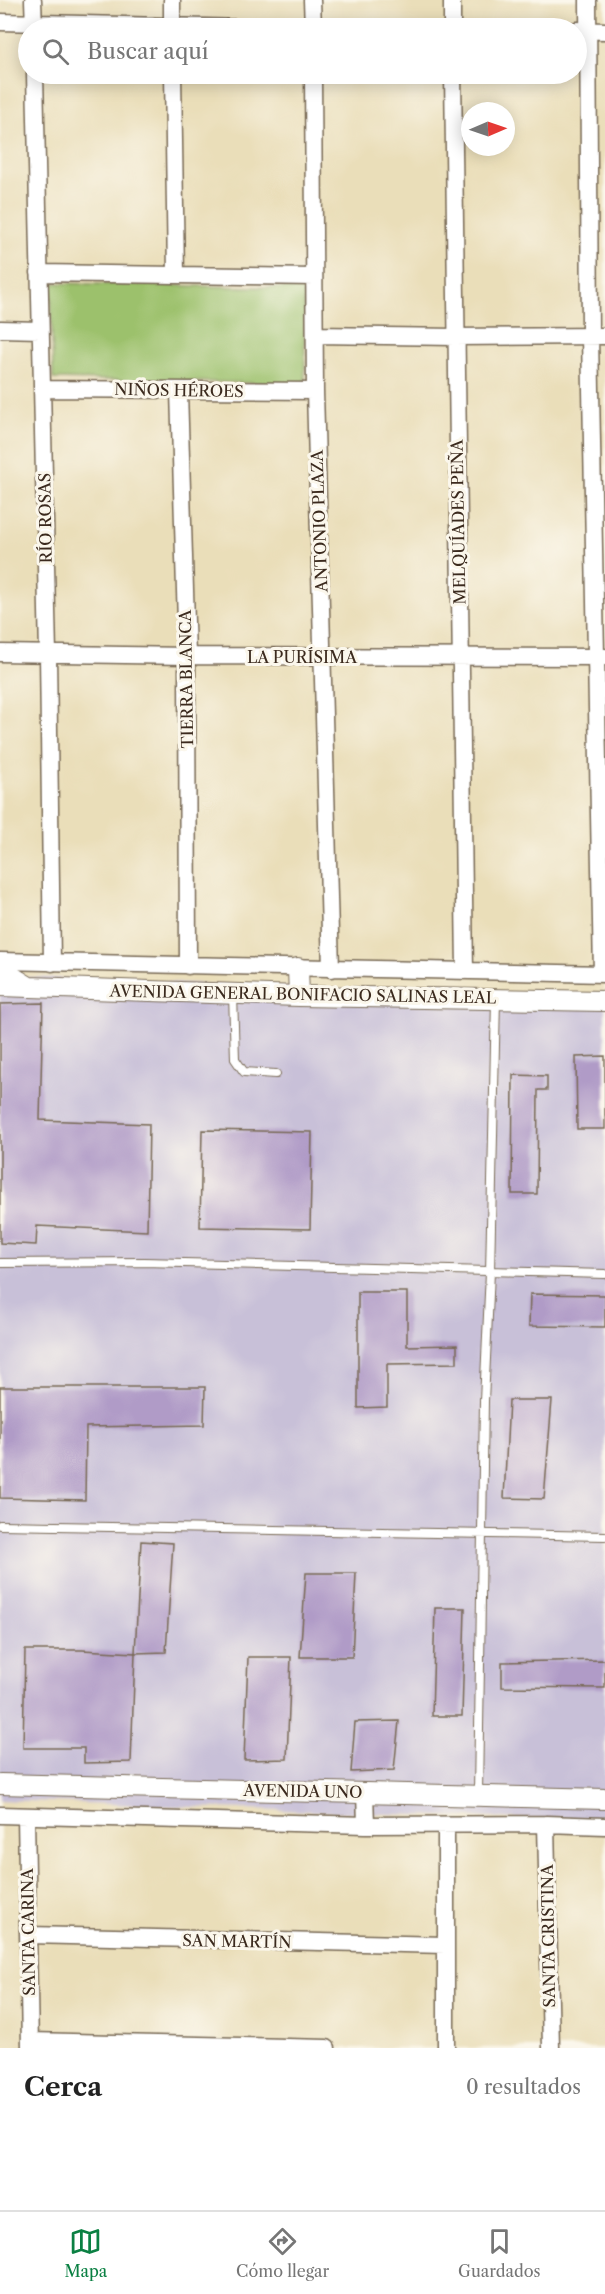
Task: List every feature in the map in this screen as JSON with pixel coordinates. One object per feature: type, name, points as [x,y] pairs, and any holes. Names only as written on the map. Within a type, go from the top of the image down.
[{"type":"street","points":[[33,0],[34,18]]},
{"type":"street","points":[[172,0],[172,18]]},
{"type":"street","points":[[312,0],[313,18]]},
{"type":"street","points":[[452,0],[453,18]]},
{"type":"street","points":[[0,961],[603,974],[597,336],[588,0]]},
{"type":"street","points":[[0,22],[18,24]]},
{"type":"street","name":"RÍO ROSAS","points":[[35,84],[48,654],[52,963]]},
{"type":"street","points":[[173,84],[176,275]]},
{"type":"street","name":"ANTONIO PLAZA","points":[[313,84],[315,392],[332,969]]},
{"type":"street","name":"MELQUÍADES PEÑA","points":[[453,84],[465,971]]},
{"type":"street","points":[[39,273],[314,277]]},
{"type":"street","points":[[0,329],[40,330]]},
{"type":"street","points":[[316,335],[597,336]]},
{"type":"street","name":"NIÑOS HÉROES","points":[[42,389],[315,392]]},
{"type":"street","name":"TIERRA BLANCA","points":[[179,391],[187,656],[188,966]]},
{"type":"street","name":"LA PURÍSIMA","points":[[0,653],[323,657],[600,657]]},
{"type":"street","points":[[298,968],[299,996]]},
{"type":"street","points":[[0,969],[29,987]]},
{"type":"street","name":"AVENIDA GENERAL BONIFACIO SALINAS LEAL","points":[[0,986],[299,996],[605,1001]]},
{"type":"street","name":"AVENIDA UNO","points":[[0,1784],[478,1794],[605,1799]]},
{"type":"street","points":[[366,1792],[366,1825]]},
{"type":"street","name":"AVENIDA UNO","points":[[0,1815],[366,1825],[605,1826]]},
{"type":"street","name":"SANTA CARINA","points":[[26,1816],[30,2045]]},
{"type":"street","name":"SANTA CRISTINA","points":[[546,1824],[551,2048]]},
{"type":"street","points":[[446,1825],[446,2048]]},
{"type":"street","name":"SAN MARTÍN","points":[[29,1935],[445,1945]]},
{"type":"street","points":[[30,2045],[327,2048]]},
{"type":"lane","points":[[234,994],[235,1059],[244,1071],[276,1074]]},
{"type":"lane","points":[[478,1794],[484,1401],[490,1272],[496,998]]},
{"type":"lane","points":[[0,1263],[144,1262],[605,1274]]},
{"type":"lane","points":[[0,1525],[605,1536]]},
{"type":"shaded area","points":[[0,976],[335,989],[605,1003],[605,1822],[0,1800]]},
{"type":"green space","points":[[51,283],[304,288],[305,384],[53,379]]},
{"type":"building","points":[[43,1003],[40,1120],[149,1124],[147,1231],[37,1226],[36,1245],[0,1243],[0,1004]]},
{"type":"building","points":[[605,1056],[605,1129],[577,1129],[576,1057]]},
{"type":"building","points":[[513,1075],[547,1076],[547,1090],[538,1090],[537,1194],[512,1194]]},
{"type":"building","points":[[202,1130],[312,1132],[310,1229],[200,1227]]},
{"type":"building","points":[[358,1292],[407,1292],[407,1346],[457,1345],[457,1363],[387,1364],[387,1407],[358,1408]]},
{"type":"building","points":[[530,1294],[605,1295],[605,1327],[529,1326]]},
{"type":"building","points":[[0,1387],[205,1387],[204,1425],[86,1427],[85,1500],[0,1498]]},
{"type":"building","points":[[509,1400],[552,1400],[544,1499],[504,1498]]},
{"type":"building","points":[[141,1541],[173,1543],[166,1652],[135,1653]]},
{"type":"building","points":[[306,1573],[356,1573],[352,1657],[300,1657]]},
{"type":"building","points":[[435,1608],[465,1608],[462,1716],[432,1716]]},
{"type":"building","points":[[25,1650],[135,1653],[131,1762],[84,1763],[84,1748],[23,1748]]},
{"type":"building","points":[[248,1657],[291,1657],[287,1759],[244,1760]]},
{"type":"building","points":[[605,1660],[605,1688],[502,1687],[502,1662]]},
{"type":"building","points":[[399,1721],[394,1770],[351,1772],[355,1722]]}]
